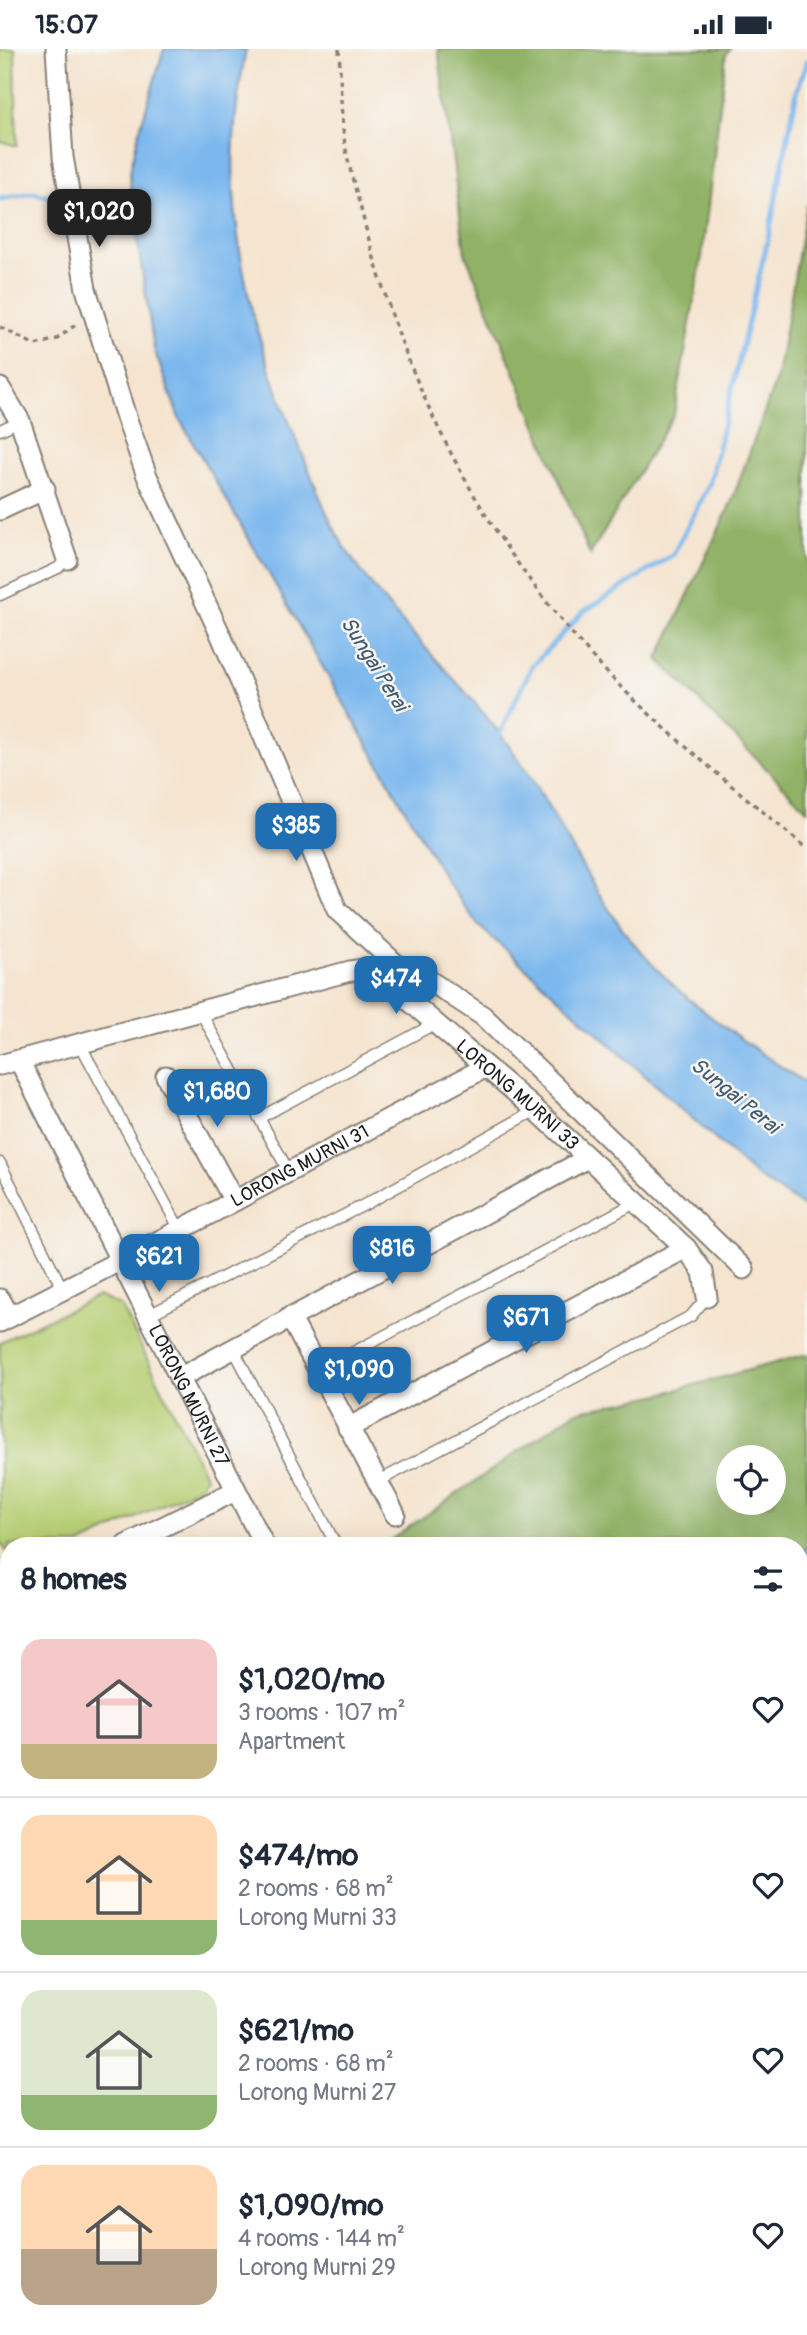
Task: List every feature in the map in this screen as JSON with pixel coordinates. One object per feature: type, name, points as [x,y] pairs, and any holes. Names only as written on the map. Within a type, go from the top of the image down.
[{"type":"street","points":[[56,49],[68,184],[86,289],[148,476],[222,638],[337,910],[400,968],[430,981],[483,1016],[744,1269]]},
{"type":"street","points":[[0,387],[20,421],[67,559]]},
{"type":"street","points":[[0,510],[45,489]]},
{"type":"street","name":"LORONG MURNI 33","points":[[0,1065],[364,969],[377,973],[536,1110],[685,1248],[703,1272],[707,1297]]},
{"type":"street","name":"LORONG MURNI 27","points":[[19,1060],[258,1537]]},
{"type":"street","name":"LORONG MURNI 31","points":[[5,1319],[120,1262],[486,1067]]},
{"type":"street","points":[[166,1076],[234,1201]]},
{"type":"street","points":[[179,1378],[586,1159]]},
{"type":"street","points":[[348,1428],[685,1248]]},
{"type":"street","points":[[0,1299],[5,1319]]},
{"type":"street","points":[[290,1317],[395,1514]]},
{"type":"street","points":[[142,1537],[235,1491]]},
{"type":"lane","points":[[0,430],[20,421]]},
{"type":"lane","points":[[0,595],[58,568],[67,559]]},
{"type":"lane","points":[[201,1011],[289,1172]]},
{"type":"lane","points":[[259,1118],[436,1023]]},
{"type":"lane","points":[[80,1044],[180,1230]]},
{"type":"lane","points":[[147,1316],[364,1205],[536,1110]]},
{"type":"lane","points":[[0,1164],[63,1290]]},
{"type":"lane","points":[[318,1371],[635,1203]]},
{"type":"lane","points":[[377,1482],[691,1316],[707,1297]]},
{"type":"lane","points":[[233,1348],[334,1537]]},
{"type":"path","points":[[339,49],[345,144],[374,262],[398,337],[449,454],[499,535],[560,619],[599,664],[681,740],[807,849]]},
{"type":"path","points":[[0,333],[35,345],[57,339],[80,322],[86,289]]},
{"type":"path","points":[[0,327],[10,335]]},
{"type":"green space","points":[[0,49],[15,49],[17,146],[0,141]]},
{"type":"green space","points":[[438,49],[730,49],[726,55],[702,256],[674,414],[590,555],[465,253]]},
{"type":"green space","points":[[807,204],[807,810],[658,659],[731,503],[777,377]]},
{"type":"green space","points":[[98,1296],[121,1306],[206,1477],[201,1486],[96,1537],[0,1537],[0,1342]]},
{"type":"green space","points":[[807,1354],[807,1537],[395,1537],[575,1412],[661,1394]]},
{"type":"water","name":"Sungai Perai","points":[[164,49],[246,49],[236,114],[233,166],[240,251],[258,333],[271,374],[335,530],[367,580],[512,750],[606,905],[642,953],[699,1007],[807,1084],[807,1209],[756,1176],[478,925],[447,882],[179,418],[154,349],[131,198],[130,172]]},
{"type":"waterway","points":[[498,737],[532,666],[583,612],[673,555],[709,485],[767,243],[797,91],[807,61]]},
{"type":"waterway","points":[[0,199],[34,193],[66,200]]},
{"type":"waterway","points":[[75,201],[138,212]]}]
